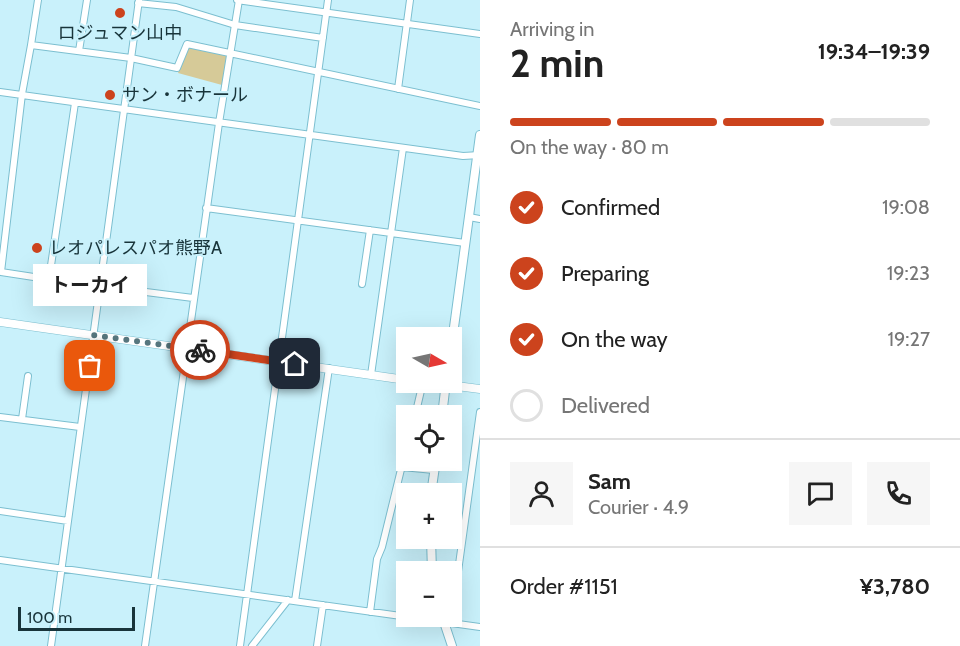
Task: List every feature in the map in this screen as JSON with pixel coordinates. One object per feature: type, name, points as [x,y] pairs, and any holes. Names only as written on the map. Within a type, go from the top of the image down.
[{"type":"main road","points":[[454,327],[480,135]]},
{"type":"main road","points":[[449,627],[452,646]]},
{"type":"street","points":[[38,0],[22,94],[0,272],[193,298]]},
{"type":"street","points":[[79,51],[87,0]]},
{"type":"street","points":[[145,646],[193,298],[238,0],[480,34]]},
{"type":"street","points":[[240,646],[328,0]]},
{"type":"street","points":[[398,89],[410,0]]},
{"type":"street","points":[[51,646],[139,1],[176,7],[235,24],[323,38]]},
{"type":"street","points":[[31,45],[131,58],[177,68],[187,44],[480,106]]},
{"type":"street","points":[[0,92],[463,156],[479,155]]},
{"type":"street","points":[[49,279],[75,103]]},
{"type":"street","points":[[371,375],[403,148]]},
{"type":"street","points":[[206,208],[465,243]]},
{"type":"street","points":[[469,218],[480,219]]},
{"type":"street","points":[[362,284],[370,230]]},
{"type":"street","points":[[0,322],[396,379]]},
{"type":"street","points":[[252,646],[291,601],[328,369]]},
{"type":"street","points":[[22,419],[28,376]]},
{"type":"street","points":[[462,386],[480,389]]},
{"type":"street","points":[[456,561],[480,412]]},
{"type":"street","points":[[0,417],[80,427]]},
{"type":"street","points":[[370,612],[377,559],[382,548],[401,471]]},
{"type":"street","points":[[0,511],[68,521]]},
{"type":"street","points":[[0,560],[396,614]]},
{"type":"street","points":[[317,646],[323,604]]},
{"type":"street","points":[[462,622],[480,627]]},
{"type":"shaded area","points":[[188,47],[227,55],[222,85],[178,73]]},
{"type":"way so far","points":[[90,366],[93,335],[200,350]]},
{"type":"place","name":"ロジュマン山中","points":[[120,13]]},
{"type":"place","name":"サン・ボナール","points":[[110,95]]},
{"type":"place","name":"レオパレスパオ熊野A","points":[[37,248]]},
{"type":"place","name":"トーカイ","points":[[90,366]]},
{"type":"route","points":[[200,350],[295,364]]}]
